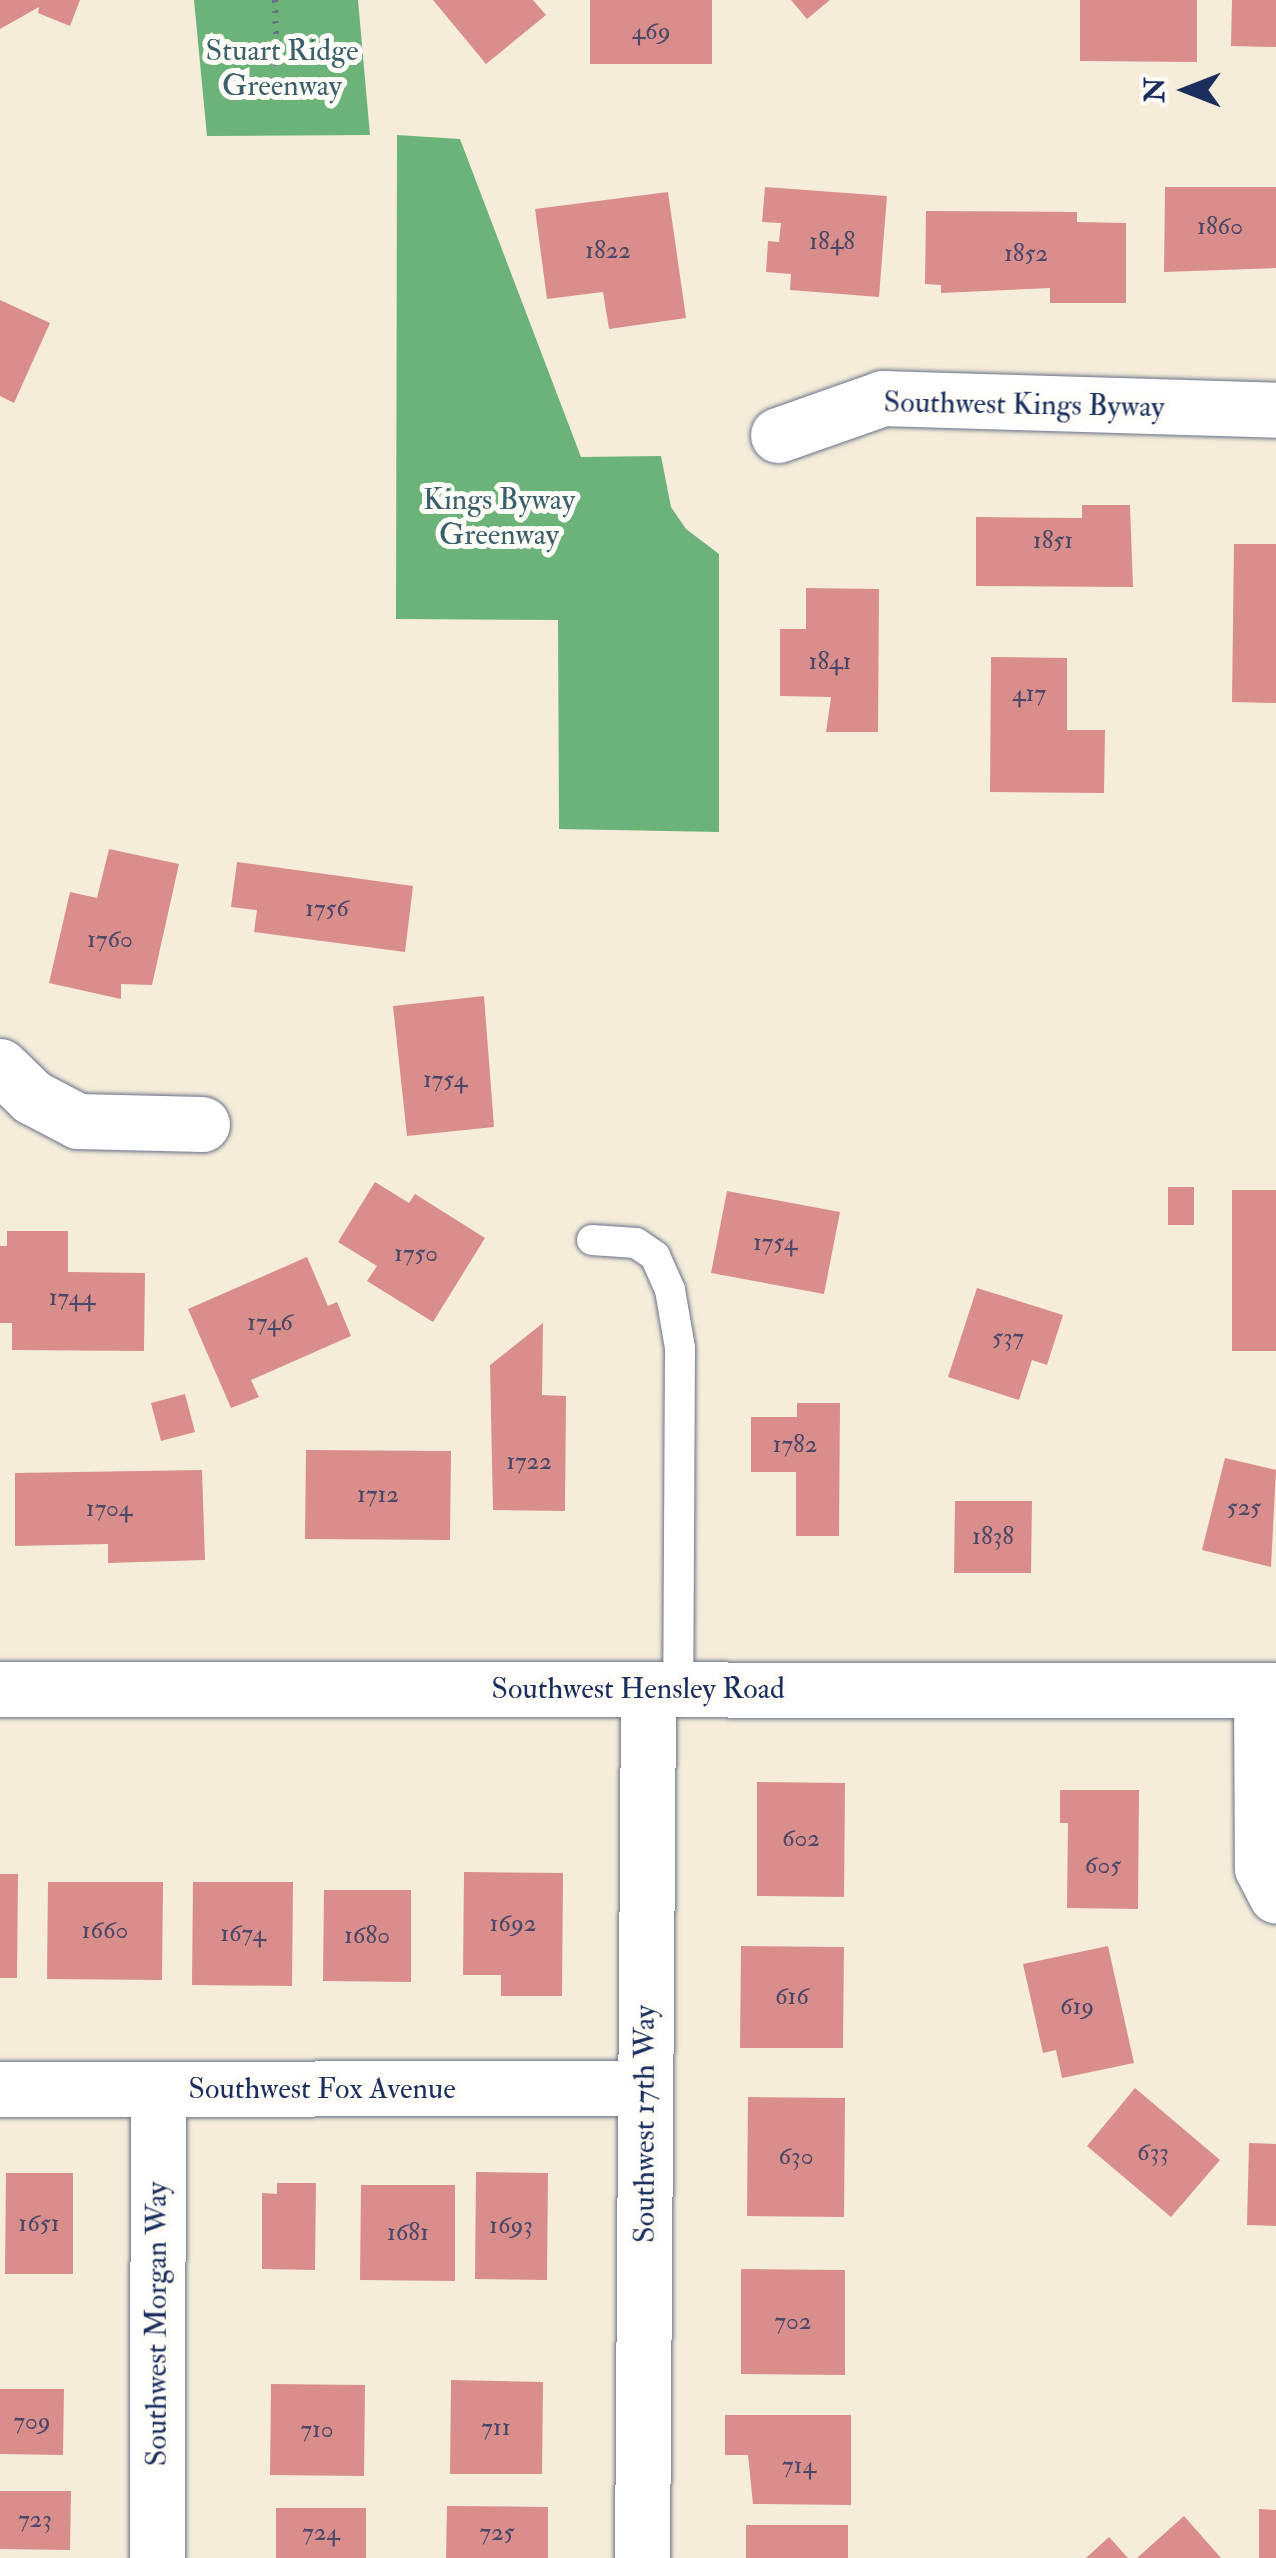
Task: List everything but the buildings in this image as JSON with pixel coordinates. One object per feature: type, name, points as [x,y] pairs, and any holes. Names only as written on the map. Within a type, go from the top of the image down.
[{"type":"street","name":"Southwest Kings Byway","points":[[778,436],[883,398],[1276,410]]},
{"type":"street","points":[[0,1066],[32,1098],[78,1121],[202,1124]]},
{"type":"street","name":"Southwest Hensley Road","points":[[0,1689],[1268,1690]]},
{"type":"street","name":"Southwest 17th Way","points":[[642,2558],[645,2088],[663,1689]]},
{"type":"street","points":[[1268,1690],[1262,1868],[1276,1896]]},
{"type":"street","name":"Southwest Fox Avenue","points":[[0,2089],[645,2088]]},
{"type":"street","name":"Southwest Morgan Way","points":[[157,2558],[158,2090]]},
{"type":"lane","points":[[592,1240],[636,1242],[655,1256],[670,1290],[680,1348],[663,1689]]},
{"type":"path","points":[[276,0],[277,72]]},
{"type":"green space","name":"Stuart Ridge Greenway","points":[[194,0],[358,0],[370,135],[207,136]]},
{"type":"green space","name":"Kings Byway Greenway","points":[[397,135],[460,139],[581,457],[661,456],[671,507],[686,529],[719,554],[719,832],[559,829],[558,620],[396,619]]}]
